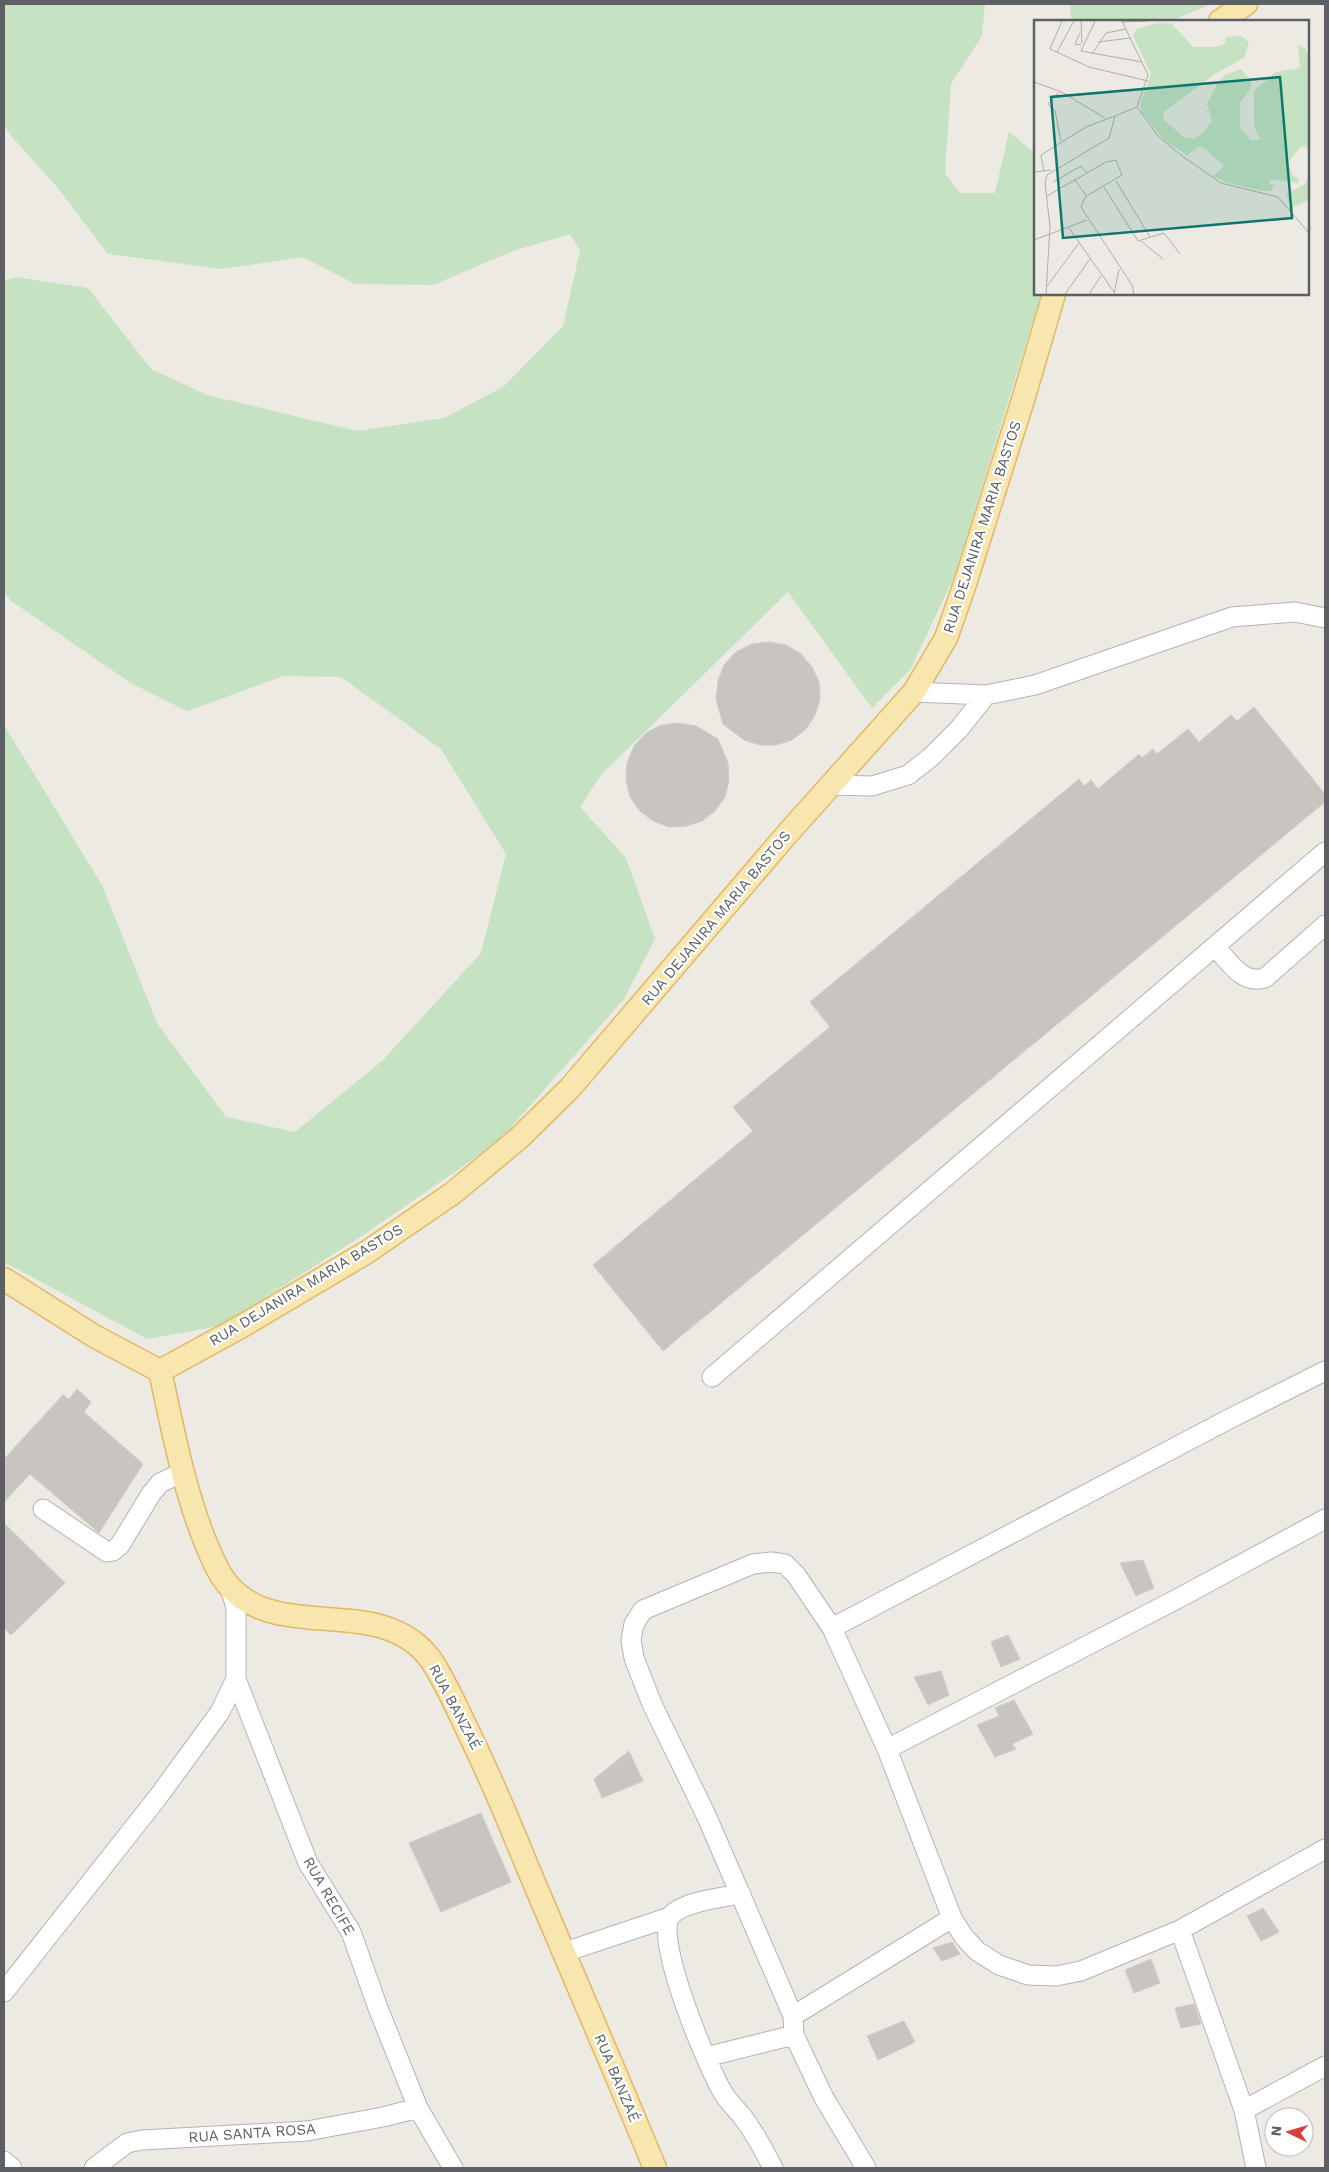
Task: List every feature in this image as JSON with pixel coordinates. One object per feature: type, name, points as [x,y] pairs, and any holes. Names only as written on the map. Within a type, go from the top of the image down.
[{"type":"main road","points":[[1222,20],[1246,4]]},
{"type":"main road","name":"RUA DEJANIRA MARIA BASTOS","points":[[160,1371],[244,1325],[367,1252],[453,1192],[518,1139],[570,1088],[914,692],[946,638],[1023,400],[1054,295]]},
{"type":"main road","points":[[4,1280],[94,1336],[160,1371]]},
{"type":"main road","name":"RUA BANZAÉ","points":[[160,1371],[183,1472],[201,1532],[216,1568],[230,1587],[251,1603],[281,1614],[370,1623],[389,1627],[410,1640],[430,1658],[448,1689],[490,1776],[655,2168]]},
{"type":"street","points":[[914,692],[986,695],[1035,685],[1232,617],[1295,612],[1325,618]]},
{"type":"street","points":[[832,785],[872,786],[908,775],[931,757],[959,729],[986,695]]},
{"type":"street","points":[[712,1376],[1325,852]]},
{"type":"street","points":[[1215,947],[1245,977],[1255,981],[1265,978],[1325,925]]},
{"type":"street","points":[[832,1628],[1231,1418],[1325,1371]]},
{"type":"street","points":[[43,1509],[107,1552],[114,1551],[120,1545],[150,1494],[160,1482],[183,1472]]},
{"type":"street","points":[[887,1749],[1325,1519]]},
{"type":"street","points":[[866,2168],[824,2098],[794,2035],[793,2016],[706,1815],[649,1696],[634,1658],[631,1640],[634,1624],[643,1610],[753,1564],[771,1562],[785,1564],[832,1628],[887,1749],[952,1918],[964,1937],[977,1951],[999,1965],[1028,1975],[1056,1976],[1082,1971],[1180,1930],[1325,1849]]},
{"type":"street","name":"RUA RECIFE","points":[[230,1587],[236,1608],[236,1679],[308,1863],[351,1932],[378,2008],[418,2108],[453,2168]]},
{"type":"street","points":[[4,1992],[175,1776],[220,1712],[236,1679]]},
{"type":"street","points":[[565,1952],[670,1917],[678,1910],[695,1903],[740,1894]]},
{"type":"street","points":[[670,1917],[666,1927],[678,1983],[690,2020],[725,2095],[743,2117],[762,2146],[773,2168]]},
{"type":"street","points":[[793,2016],[952,1918]]},
{"type":"street","points":[[1180,1930],[1244,2110],[1256,2168]]},
{"type":"street","points":[[706,2057],[794,2035]]},
{"type":"street","points":[[1244,2110],[1325,2066]]},
{"type":"street","name":"RUA SANTA ROSA","points":[[94,2168],[128,2143],[142,2140],[307,2131],[383,2117],[418,2108]]},
{"type":"street","points":[[4,2161],[12,2168]]},
{"type":"green space","points":[[4,4],[985,4],[982,36],[951,84],[945,173],[960,193],[995,193],[1009,132],[1034,152],[1034,295],[1041,295],[955,575],[910,670],[872,708],[788,592],[601,775],[580,807],[626,858],[655,939],[624,999],[498,1142],[365,1234],[220,1326],[147,1339],[4,1262],[4,725],[102,885],[157,1023],[226,1117],[295,1132],[382,1061],[481,953],[506,854],[441,749],[341,677],[284,676],[187,711],[131,683],[11,601],[4,592],[4,281],[15,277],[88,288],[151,369],[207,395],[357,431],[444,418],[503,387],[563,326],[580,251],[570,234],[513,251],[433,285],[355,284],[303,257],[222,269],[108,254],[57,187],[12,137],[4,125]]},
{"type":"green space","points":[[1070,4],[1211,4],[1173,20],[1074,20],[1071,18]]},
{"type":"building","points":[[769,642],[786,645],[801,654],[812,667],[819,682],[820,699],[815,715],[806,729],[792,740],[776,745],[760,745],[744,740],[723,724],[716,699],[718,681],[724,665],[736,652],[752,644]]},
{"type":"building","points":[[1254,707],[1325,794],[1325,802],[663,1351],[593,1265],[753,1131],[733,1107],[830,1027],[810,1002],[1079,779],[1084,786],[1091,780],[1098,789],[1139,754],[1142,758],[1153,749],[1157,754],[1188,729],[1199,742],[1231,715],[1237,721]]},
{"type":"building","points":[[678,723],[696,726],[718,739],[728,763],[729,780],[725,797],[715,811],[702,821],[686,826],[669,827],[653,821],[640,811],[630,797],[626,780],[627,763],[634,746],[646,733],[661,725]]},
{"type":"building","points":[[77,1389],[91,1402],[84,1412],[143,1464],[99,1533],[30,1474],[4,1502],[4,1459],[63,1395],[69,1399]]},
{"type":"building","points":[[4,1523],[65,1583],[11,1635],[4,1628]]},
{"type":"building","points":[[1143,1560],[1154,1588],[1136,1596],[1120,1563]]},
{"type":"building","points":[[1008,1635],[1020,1659],[1001,1667],[991,1642]]},
{"type":"building","points":[[941,1671],[949,1695],[928,1705],[914,1677]]},
{"type":"building","points":[[1014,1700],[1033,1734],[1012,1744],[1016,1749],[995,1757],[977,1725],[999,1716],[995,1708]]},
{"type":"building","points":[[629,1751],[643,1781],[602,1798],[594,1779]]},
{"type":"building","points":[[481,1813],[511,1882],[441,1912],[409,1843]]},
{"type":"building","points":[[1263,1908],[1279,1932],[1261,1941],[1247,1916]]},
{"type":"building","points":[[952,1942],[960,1954],[942,1961],[933,1948]]},
{"type":"building","points":[[1151,1959],[1160,1983],[1134,1993],[1125,1970]]},
{"type":"building","points":[[1194,2004],[1201,2024],[1181,2028],[1175,2008]]},
{"type":"building","points":[[904,2021],[915,2042],[878,2060],[867,2036]]}]
